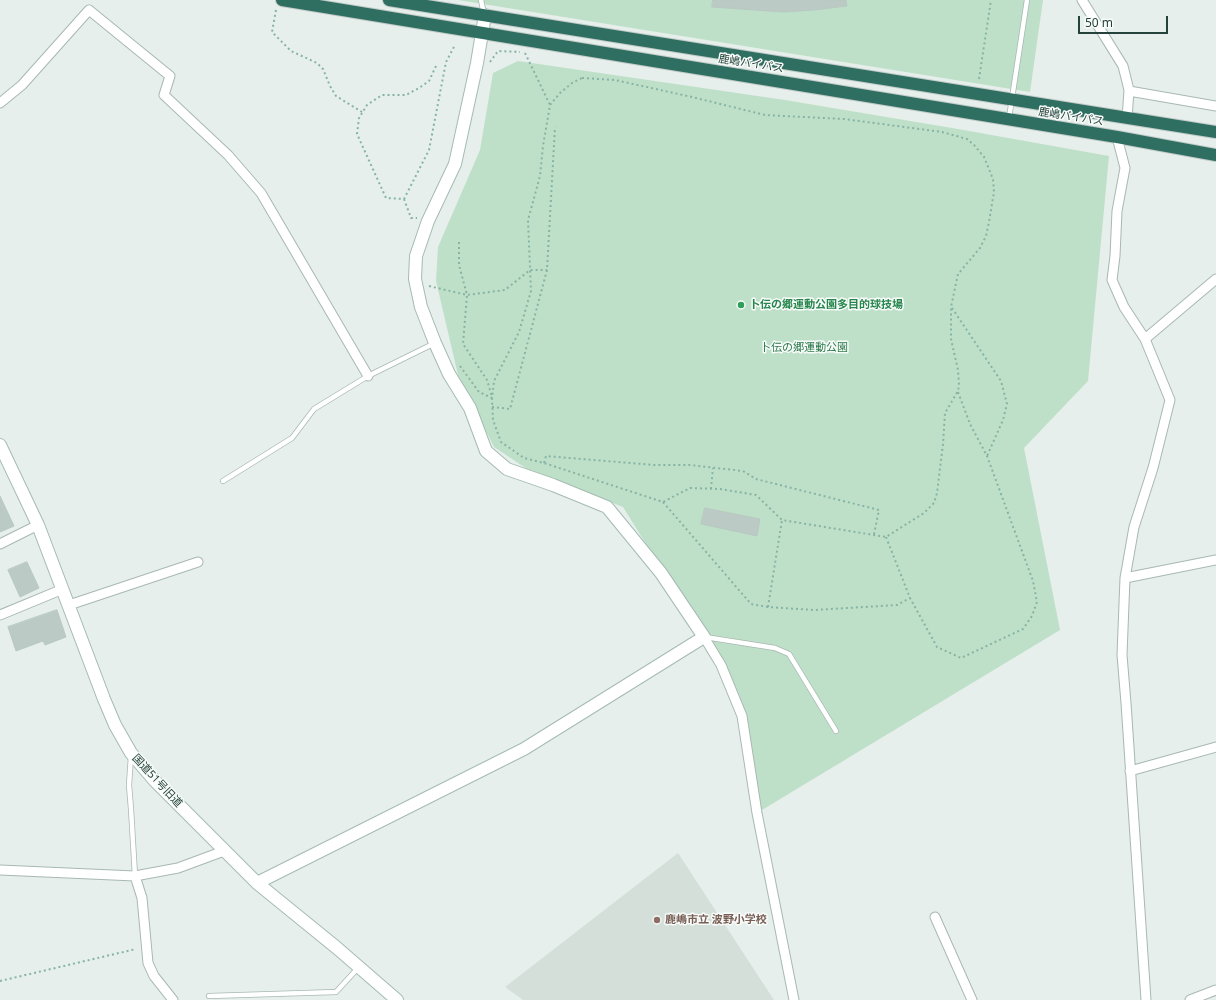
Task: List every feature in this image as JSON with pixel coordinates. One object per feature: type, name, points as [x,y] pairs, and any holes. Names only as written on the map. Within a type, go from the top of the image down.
[{"type":"highway","name":"鹿嶋バイパス","points":[[389,0],[1216,132]]},
{"type":"highway","name":"鹿嶋バイパス","points":[[279,5],[482,33],[1216,155]]},
{"type":"street","points":[[1082,0],[1123,66],[1129,91],[1127,119]]},
{"type":"street","points":[[0,103],[22,85],[89,10],[170,76],[164,95],[228,155],[261,193],[368,376]]},
{"type":"street","points":[[485,15],[477,63],[454,164],[428,221],[416,256],[415,279],[421,307],[449,374],[470,408],[486,450],[507,469],[553,485],[607,507],[661,574],[704,637],[721,665],[742,716],[756,814],[794,1000]]},
{"type":"street","points":[[1129,91],[1216,106]]},
{"type":"street","points":[[1117,138],[1125,168],[1117,211],[1115,256],[1112,280],[1124,307],[1145,339],[1170,400],[1144,500],[1134,527],[1125,578],[1122,655],[1146,1000]]},
{"type":"street","points":[[1145,339],[1216,279]]},
{"type":"street","name":"国道51号旧道","points":[[0,444],[38,525],[115,725],[131,753],[155,781],[257,883],[397,1000]]},
{"type":"street","points":[[0,544],[38,525]]},
{"type":"street","points":[[1125,578],[1216,560]]},
{"type":"street","points":[[69,605],[198,562]]},
{"type":"street","points":[[0,615],[63,588]]},
{"type":"street","points":[[257,883],[524,749],[704,637]]},
{"type":"street","points":[[1130,771],[1216,747]]},
{"type":"street","points":[[0,870],[135,876],[178,868],[224,851]]},
{"type":"street","points":[[135,876],[142,898],[148,963],[154,976],[173,1000]]},
{"type":"street","points":[[935,917],[972,1000]]},
{"type":"street","points":[[1190,1000],[1216,990]]},
{"type":"lane","points":[[480,0],[485,15]]},
{"type":"lane","points":[[1009,120],[1027,0]]},
{"type":"lane","points":[[223,481],[292,438],[314,409],[368,376],[435,343]]},
{"type":"lane","points":[[704,637],[775,648],[789,654],[836,731]]},
{"type":"lane","points":[[131,753],[128,784],[135,876]]},
{"type":"lane","points":[[209,996],[336,992],[359,967]]},
{"type":"path","points":[[979,79],[991,0]]},
{"type":"path","points":[[279,5],[272,32],[291,51],[317,62],[323,69],[336,96],[362,112]]},
{"type":"path","points":[[420,218],[411,218],[404,199],[429,150],[446,62],[455,45]]},
{"type":"path","points":[[488,64],[498,51],[533,54]]},
{"type":"path","points":[[525,53],[550,105]]},
{"type":"path","points":[[404,199],[386,198],[357,134],[359,118],[366,105],[382,95],[406,95],[419,88],[429,81],[436,66]]},
{"type":"path","points":[[886,537],[910,598],[937,648],[961,658],[1023,629],[1032,616],[1037,602],[1033,581],[987,456],[970,424],[958,391],[958,370],[951,339],[951,307],[958,274],[980,248],[986,236],[990,222],[994,192],[993,179],[984,157],[967,139],[942,132],[852,120],[807,116],[783,117],[765,115],[615,80],[582,78],[572,83],[560,93],[550,105],[543,146],[540,176],[528,220],[531,291],[519,332],[494,381],[492,398],[493,420],[501,442],[524,458],[544,463],[663,502],[752,604],[768,607],[814,610],[897,605],[910,598]]},
{"type":"path","points":[[492,407],[510,409],[547,270],[555,127]]},
{"type":"path","points":[[459,242],[459,265],[467,295],[463,344],[487,380],[492,398]]},
{"type":"path","points":[[428,280],[428,286],[467,295],[505,290],[530,270],[547,270]]},
{"type":"path","points":[[951,307],[1002,381],[1007,404],[1003,420],[987,456]]},
{"type":"path","points":[[460,366],[479,392],[492,398]]},
{"type":"path","points":[[663,502],[690,488],[711,489],[756,495],[782,520],[886,537],[924,513],[934,503],[937,493],[943,444],[945,413],[958,391]]},
{"type":"path","points":[[544,463],[546,456],[654,465],[690,465],[743,471],[756,479],[879,510],[874,534]]},
{"type":"path","points":[[711,489],[714,468]]},
{"type":"path","points":[[768,607],[782,520]]},
{"type":"path","points":[[0,981],[147,946]]},
{"type":"shaded area","name":"鹿嶋市立 波野小学校","points":[[678,853],[774,1000],[523,1000],[505,987]]},
{"type":"green space","points":[[458,0],[1043,0],[1030,92]]},
{"type":"green space","name":"卜伝の郷運動公園","points":[[518,61],[785,100],[1109,156],[1088,381],[1024,448],[1060,630],[757,813],[742,716],[721,665],[623,507],[527,469],[494,447],[458,375],[436,281],[438,247],[480,150],[493,73]]},
{"type":"building","points":[[713,0],[846,0],[847,6],[784,12],[712,7]]},
{"type":"building","points":[[0,496],[14,526],[0,532]]},
{"type":"building","points":[[705,508],[760,519],[757,536],[701,524]]},
{"type":"building","points":[[27,562],[39,588],[20,597],[8,570]]},
{"type":"building","points":[[57,610],[66,637],[45,645],[43,641],[16,651],[8,627]]},
{"type":"place","name":"卜伝の郷運動公園多目的球技場","points":[[741,305]]},
{"type":"place","name":"鹿嶋市立 波野小学校","points":[[657,920]]}]
